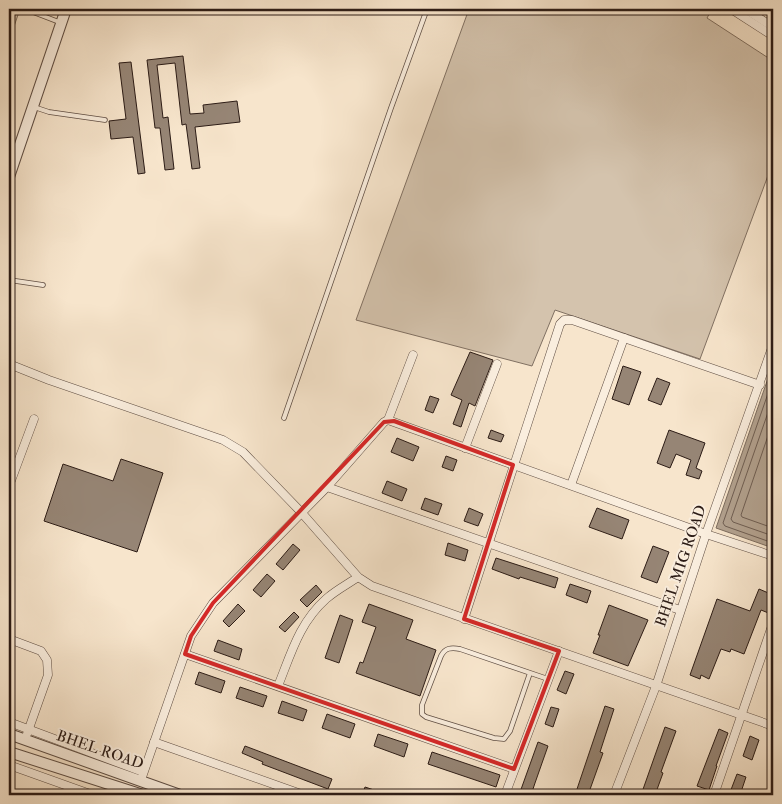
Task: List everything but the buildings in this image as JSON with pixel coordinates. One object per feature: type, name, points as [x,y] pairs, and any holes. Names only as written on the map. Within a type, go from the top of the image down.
[{"type":"street","points":[[9,177],[66,9]]},
{"type":"street","points":[[731,9],[773,36]]},
{"type":"street","points":[[745,9],[773,27]]},
{"type":"street","points":[[464,619],[560,324],[564,320],[572,320],[760,385]]},
{"type":"street","points":[[571,485],[624,338]]},
{"type":"street","name":"BHEL MIG ROAD","points":[[614,795],[656,686],[706,534],[773,345]]},
{"type":"street","points":[[142,776],[191,636],[213,603],[327,487],[384,422],[388,420],[414,355]]},
{"type":"street","points":[[9,364],[49,380],[223,440],[243,452],[301,512],[358,576],[372,586],[773,726]]},
{"type":"street","points":[[465,448],[497,364]]},
{"type":"street","points":[[9,486],[34,419]]},
{"type":"street","points":[[388,420],[513,466],[773,556]]},
{"type":"street","points":[[327,487],[680,610]]},
{"type":"street","points":[[278,686],[298,635],[312,615],[327,598],[358,576]]},
{"type":"street","points":[[714,795],[773,623]]},
{"type":"street","points":[[9,639],[41,651],[47,660],[48,675],[27,735],[9,722]]},
{"type":"street","points":[[505,795],[559,651]]},
{"type":"street","points":[[185,654],[514,769]]},
{"type":"street","name":"BHEL ROAD","points":[[9,734],[27,735],[142,776],[180,795]]},
{"type":"street","points":[[154,742],[304,795]]},
{"type":"street","name":"BHEL ROAD","points":[[9,752],[138,794]]},
{"type":"street","points":[[9,765],[93,795]]},
{"type":"lane","points":[[25,9],[62,23]]},
{"type":"lane","points":[[284,418],[391,108],[428,9]]},
{"type":"lane","points":[[33,107],[49,112],[105,120]]},
{"type":"lane","points":[[9,280],[43,285]]},
{"type":"lane","points":[[530,673],[510,731],[504,739],[494,738],[426,717],[422,714],[422,705],[441,656],[444,650],[448,648],[460,649],[530,673],[548,680]]},
{"type":"highlighted area","points":[[394,421],[513,465],[464,619],[559,651],[514,769],[185,654],[191,636],[213,603],[384,422]]},
{"type":"shaded area","points":[[9,9],[20,9],[9,41]]},
{"type":"shaded area","points":[[469,9],[712,9],[707,18],[773,61],[773,162],[700,359],[555,310],[532,366],[356,320]]},
{"type":"water","points":[[773,364],[773,548],[716,528]]}]
